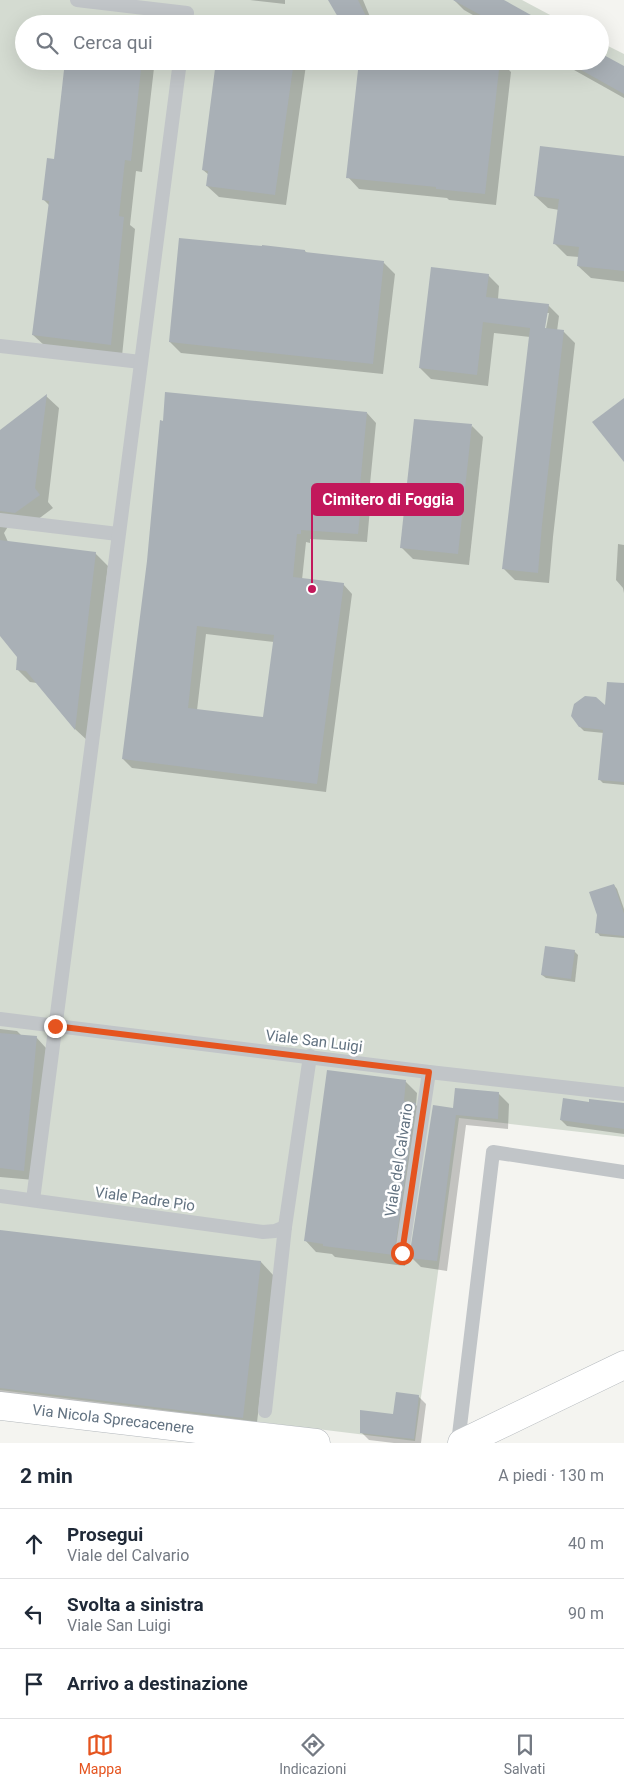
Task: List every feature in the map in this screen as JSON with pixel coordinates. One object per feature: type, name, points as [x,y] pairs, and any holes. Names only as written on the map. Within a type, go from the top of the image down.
[{"type":"street","points":[[462,1443],[624,1366]]},
{"type":"street","name":"Via Nicola Sprecacenere","points":[[0,1406],[316,1443]]},
{"type":"lane","points":[[77,0],[187,13],[187,15]]},
{"type":"lane","points":[[33,1200],[179,70]]},
{"type":"lane","points":[[0,346],[141,362]]},
{"type":"lane","points":[[0,520],[118,534]]},
{"type":"lane","name":"Viale San Luigi","points":[[0,1019],[624,1094]]},
{"type":"lane","points":[[265,1411],[285,1227],[310,1056]]},
{"type":"lane","name":"Viale del Calvario","points":[[402,1253],[429,1072]]},
{"type":"lane","points":[[458,1443],[493,1152],[624,1172]]},
{"type":"lane","name":"Viale Padre Pio","points":[[0,1196],[263,1232],[275,1231],[285,1227]]},
{"type":"shaded area","points":[[0,0],[522,0],[550,15],[15,15],[15,70],[609,70],[609,46],[624,54],[624,1137],[459,1118],[415,1441],[0,1390]]},
{"type":"building","points":[[328,0],[358,0],[366,15],[337,15]]},
{"type":"building","points":[[453,0],[504,0],[531,15],[480,15]]},
{"type":"building","points":[[609,58],[624,66],[624,94],[581,70],[609,70]]},
{"type":"building","points":[[64,70],[141,70],[131,161],[125,160],[119,216],[124,217],[111,345],[32,335],[49,201],[42,200],[47,158],[54,159]]},
{"type":"building","points":[[215,70],[293,70],[275,195],[206,186],[208,171],[202,170]]},
{"type":"building","points":[[358,70],[499,70],[485,194],[346,178]]},
{"type":"building","points":[[540,146],[624,156],[624,271],[577,266],[579,247],[553,244],[559,199],[534,196]]},
{"type":"building","points":[[179,238],[262,245],[384,261],[373,364],[169,342]]},
{"type":"building","points":[[431,267],[489,274],[486,297],[549,304],[545,328],[564,330],[538,573],[502,569],[530,328],[483,322],[477,375],[419,368]]},
{"type":"building","points":[[165,392],[367,412],[360,486],[363,487],[358,534],[301,530],[301,534],[297,534],[293,577],[344,583],[317,784],[122,759],[147,561],[160,420],[163,421]],"holes":[[[197,626],[274,635],[263,717],[188,708]]]},
{"type":"building","points":[[47,394],[35,488],[40,495],[15,513],[0,511],[0,430]]},
{"type":"building","points":[[624,398],[624,462],[592,422]]},
{"type":"building","points":[[414,419],[472,424],[458,554],[400,548]]},
{"type":"building","points":[[0,540],[96,552],[75,730],[26,671],[16,670],[17,657],[0,636]]},
{"type":"building","points":[[607,682],[624,683],[624,782],[598,780],[603,730],[579,727],[571,716],[574,704],[585,696],[596,697],[605,705]]},
{"type":"building","points":[[614,884],[624,914],[624,936],[595,933],[597,915],[589,892]]},
{"type":"building","points":[[545,946],[575,950],[571,979],[541,975]]},
{"type":"building","points":[[0,1033],[37,1036],[24,1171],[0,1168]]},
{"type":"building","points":[[327,1070],[406,1080],[404,1101],[416,1103],[394,1255],[323,1246],[323,1244],[304,1241]]},
{"type":"building","points":[[455,1088],[499,1092],[498,1119],[456,1115],[437,1261],[409,1258],[433,1105],[453,1108]]},
{"type":"building","points":[[563,1098],[589,1102],[589,1099],[624,1103],[624,1129],[560,1120]]},
{"type":"building","points":[[0,1230],[261,1261],[243,1418],[0,1388]]},
{"type":"building","points":[[396,1392],[419,1395],[414,1439],[360,1433],[360,1410],[393,1414]]},
{"type":"place","name":"Cimitero di Foggia","points":[[312,589]]},
{"type":"route","points":[[55,1026],[429,1072],[402,1253]]}]
